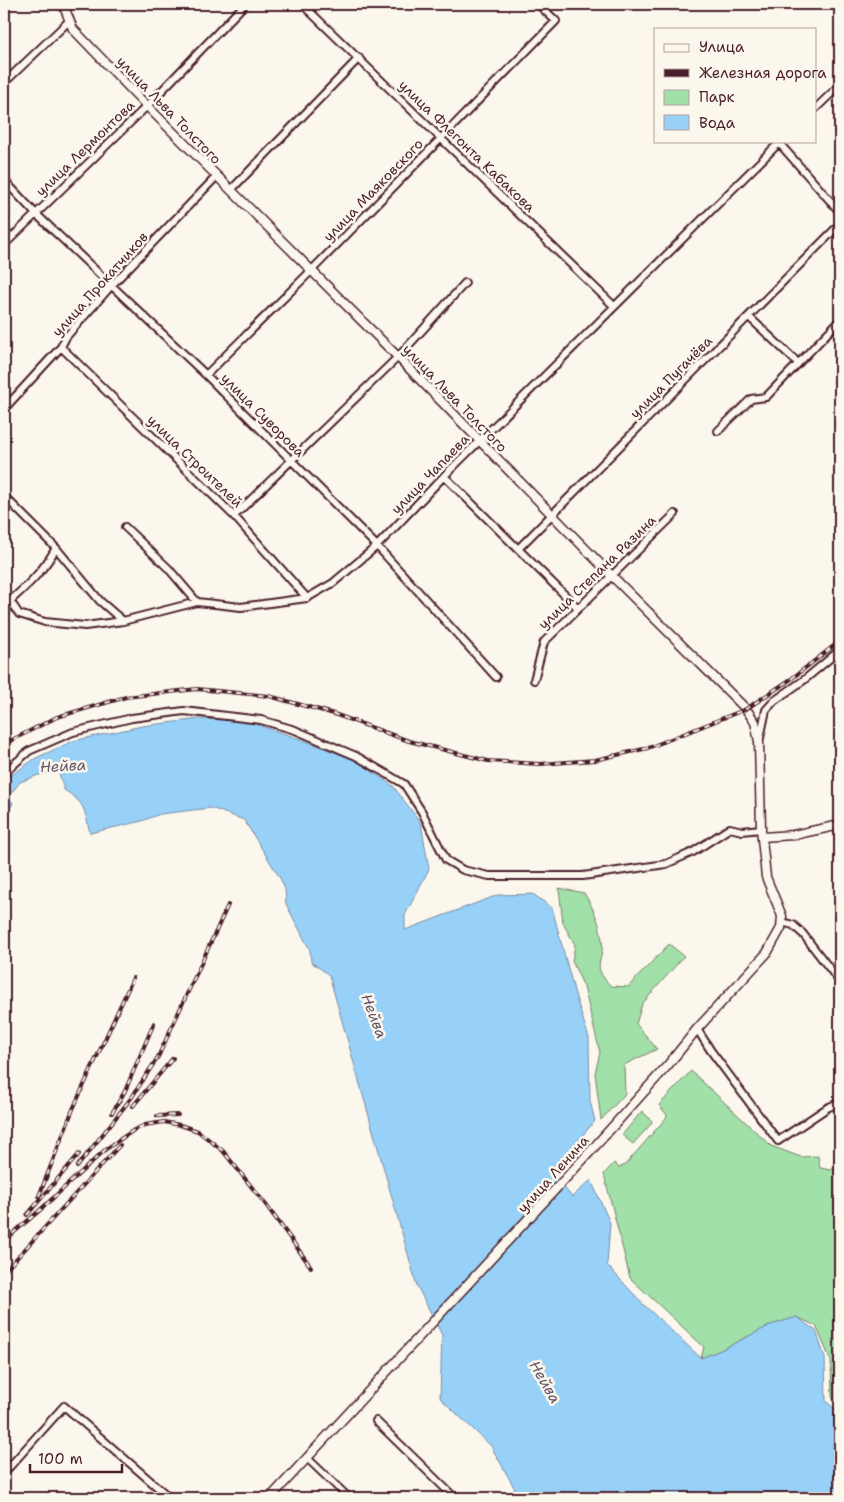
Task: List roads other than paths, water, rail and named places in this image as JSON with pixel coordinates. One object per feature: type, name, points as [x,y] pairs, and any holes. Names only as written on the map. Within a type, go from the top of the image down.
[{"type":"main road","name":"улица Льва Толстого","points":[[63,4],[73,29],[147,106],[398,356],[612,576],[746,708],[755,722],[759,742],[762,837]]},
{"type":"main road","points":[[782,922],[782,916],[766,877],[762,837],[793,835],[840,825]]},
{"type":"main road","name":"улица Ленина","points":[[270,1498],[668,1065],[697,1029],[767,953],[782,928],[782,922]]},
{"type":"street","name":"улица Лермонтова","points":[[4,245],[147,106],[245,4]]},
{"type":"street","name":"улица Флегонта Кабакова","points":[[302,4],[614,306]]},
{"type":"street","name":"улица Маяковского","points":[[206,375],[311,271],[556,21],[538,4]]},
{"type":"street","points":[[4,83],[69,20]]},
{"type":"street","points":[[230,190],[359,58]]},
{"type":"street","points":[[816,108],[840,85]]},
{"type":"street","points":[[780,142],[840,212]]},
{"type":"street","name":"улица Чапаева","points":[[7,600],[19,614],[45,622],[85,626],[123,620],[197,602],[241,607],[307,598],[333,583],[377,546],[444,476],[780,142]]},
{"type":"street","name":"улица Прокатчиков","points":[[4,409],[60,347],[66,337],[111,286],[216,176]]},
{"type":"street","name":"улица Суворова","points":[[4,180],[35,213],[206,375],[377,546],[496,677]]},
{"type":"street","name":"улица Пугачёва","points":[[519,548],[840,224]]},
{"type":"street","points":[[234,516],[398,356],[465,283]]},
{"type":"street","points":[[749,317],[798,363]]},
{"type":"street","points":[[718,431],[750,399],[766,397],[840,320]]},
{"type":"street","name":"улица Строителей","points":[[60,347],[234,516],[307,598]]},
{"type":"street","points":[[444,476],[578,608]]},
{"type":"street","points":[[4,496],[56,548],[100,601],[123,620]]},
{"type":"street","name":"улица Степана Разина","points":[[534,680],[544,642],[675,514]]},
{"type":"street","points":[[125,526],[168,568],[197,602]]},
{"type":"street","points":[[7,600],[35,578],[50,560],[56,548]]},
{"type":"street","points":[[759,742],[766,710],[774,701],[804,680],[840,650]]},
{"type":"street","points":[[4,773],[29,751],[73,732],[132,718],[184,711],[261,720],[295,730],[356,756],[404,784],[422,812],[446,860],[463,870],[490,876],[583,876],[666,864],[693,852],[730,828],[742,831],[761,829]]},
{"type":"street","points":[[782,922],[793,925],[803,934],[840,982]]},
{"type":"street","points":[[697,1029],[711,1051],[778,1141],[827,1108],[840,1102]]},
{"type":"street","points":[[4,1473],[64,1406],[170,1498]]},
{"type":"street","points":[[376,1421],[455,1498]]},
{"type":"street","points":[[307,1458],[349,1498]]},
{"type":"water","name":"Нейва","points":[[200,719],[246,721],[306,741],[357,761],[393,786],[421,823],[429,869],[405,915],[405,930],[498,895],[533,894],[552,908],[576,998],[589,1038],[590,1101],[595,1121],[551,1172],[572,1197],[591,1180],[610,1223],[607,1265],[643,1304],[701,1358],[771,1325],[797,1317],[816,1331],[825,1358],[826,1401],[840,1414],[840,1421],[833,1436],[840,1441],[840,1498],[520,1498],[491,1446],[440,1398],[442,1335],[417,1286],[329,975],[311,962],[310,950],[286,904],[285,889],[280,878],[244,820],[211,808],[160,814],[142,821],[90,833],[83,808],[76,799],[64,790],[59,773],[44,773],[20,782],[8,797],[13,803],[10,809],[4,811],[4,780],[36,758],[73,741],[142,726]]},
{"type":"railway","points":[[4,744],[57,717],[126,697],[197,689],[269,696],[334,714],[409,741],[488,761],[540,764],[595,760],[648,748],[746,709],[791,679],[840,641]]},
{"type":"railway","points":[[77,1167],[132,1097],[158,1057],[228,905]]},
{"type":"railway","points":[[39,1196],[73,1109],[133,978]]},
{"type":"railway","points":[[112,1113],[125,1091],[154,1023]]},
{"type":"railway","points":[[133,1106],[173,1058]]},
{"type":"railway","points":[[157,1116],[178,1115]]},
{"type":"railway","points":[[4,1241],[106,1149],[134,1130],[145,1125],[164,1122],[198,1131],[223,1151],[266,1205],[311,1267]]},
{"type":"railway","points":[[4,1272],[120,1145]]},
{"type":"railway","points":[[27,1215],[79,1154]]}]
